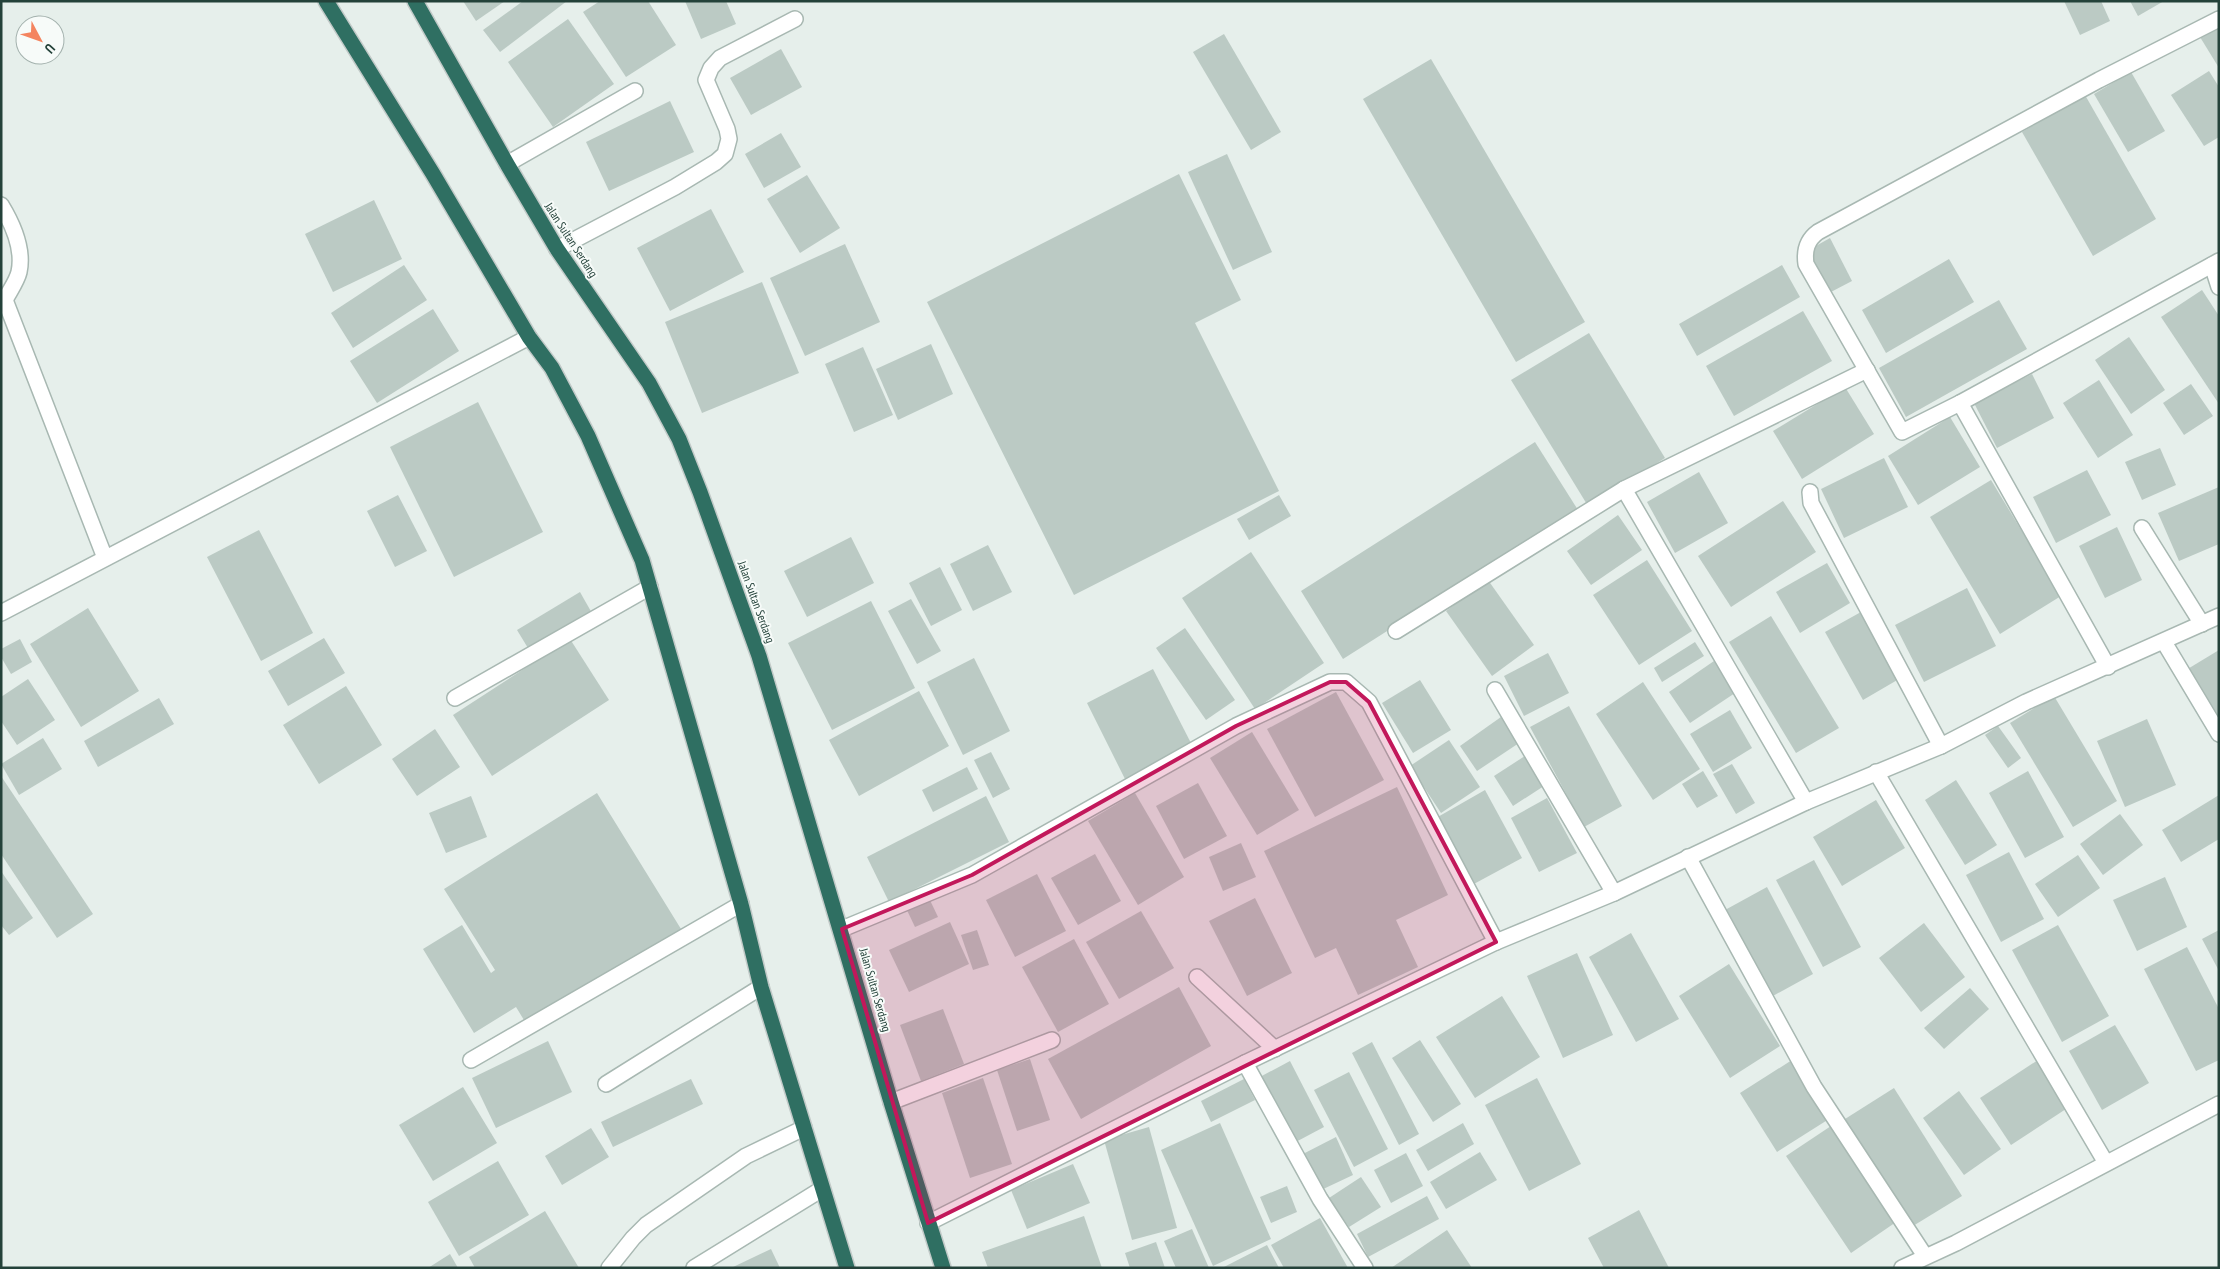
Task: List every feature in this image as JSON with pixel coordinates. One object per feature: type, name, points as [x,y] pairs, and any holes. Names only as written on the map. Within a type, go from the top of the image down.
[{"type":"highway","points":[[326,1],[433,174],[529,337],[552,368],[588,436],[642,560],[741,904],[761,987],[848,1268]]},
{"type":"highway","name":"Jalan Sultan Serdang","points":[[415,1],[507,164],[558,249],[649,383],[682,448],[700,492],[759,656],[842,929],[891,1102],[943,1268]]},
{"type":"street","points":[[558,249],[675,187],[716,162],[725,154],[729,139],[727,129],[706,80],[711,68],[720,58],[795,19]]},
{"type":"street","points":[[2219,19],[2099,80],[1811,237],[1806,249],[1806,264],[1902,432],[1960,403],[2215,263],[2219,287]]},
{"type":"street","points":[[507,164],[635,91]]},
{"type":"street","points":[[1,205],[14,226],[18,248],[19,272],[3,302],[105,558]]},
{"type":"street","points":[[1,613],[529,337]]},
{"type":"street","points":[[1396,632],[1624,489],[1867,370]]},
{"type":"street","points":[[1960,403],[2108,668]]},
{"type":"street","points":[[1624,489],[1806,802]]},
{"type":"street","points":[[1810,492],[1811,503],[1941,746]]},
{"type":"street","points":[[2142,528],[2202,624]]},
{"type":"street","points":[[455,698],[650,587]]},
{"type":"street","points":[[928,1223],[1245,1063],[1496,942],[1614,893],[1806,802],[1941,746],[2026,702],[2108,668],[2219,616]]},
{"type":"street","points":[[2164,642],[2219,734]]},
{"type":"street","points":[[842,929],[972,875],[1236,726],[1330,682],[1346,682],[1369,702],[1496,942]]},
{"type":"street","points":[[1495,690],[1614,893]]},
{"type":"street","points":[[1876,772],[2106,1164]]},
{"type":"street","points":[[1688,857],[1814,1087],[1925,1256]]},
{"type":"street","points":[[471,1060],[741,904]]},
{"type":"street","points":[[1197,977],[1275,1050]]},
{"type":"street","points":[[606,1084],[761,987]]},
{"type":"street","points":[[891,1102],[1052,1040]]},
{"type":"street","points":[[1245,1063],[1320,1200],[1361,1267]]},
{"type":"street","points":[[1902,1268],[1956,1243],[2219,1104]]},
{"type":"street","points":[[609,1268],[632,1238],[646,1225],[746,1156],[804,1128]]},
{"type":"street","points":[[694,1268],[822,1189]]},
{"type":"highlighted area","points":[[1330,682],[1346,682],[1369,702],[1496,942],[928,1223],[842,929],[972,875],[1236,726]]},
{"type":"building","points":[[463,1],[505,1],[476,21]]},
{"type":"building","points":[[523,1],[567,1],[500,52],[483,30]]},
{"type":"building","points":[[600,1],[648,1],[676,45],[626,77],[583,12]]},
{"type":"building","points":[[685,1],[726,1],[736,24],[701,39]]},
{"type":"building","points":[[2064,1],[2101,1],[2110,21],[2080,35]]},
{"type":"building","points":[[2130,1],[2164,1],[2138,16]]},
{"type":"building","points":[[568,19],[614,84],[553,127],[508,62]]},
{"type":"building","points":[[2219,26],[2219,68],[2200,37]]},
{"type":"building","points":[[1224,34],[1281,132],[1251,150],[1193,52]]},
{"type":"building","points":[[781,49],[802,87],[751,115],[730,78]]},
{"type":"building","points":[[1431,59],[1585,322],[1516,362],[1363,99]]},
{"type":"building","points":[[2209,71],[2219,87],[2219,137],[2204,146],[2171,95]]},
{"type":"building","points":[[2131,72],[2165,131],[2128,152],[2094,94]]},
{"type":"building","points":[[2085,95],[2156,219],[2093,256],[2022,132]]},
{"type":"building","points":[[670,101],[694,152],[609,191],[586,142]]},
{"type":"building","points":[[781,133],[801,167],[764,188],[745,154]]},
{"type":"building","points":[[1227,154],[1272,252],[1233,270],[1188,172]]},
{"type":"building","points":[[1179,174],[1241,300],[1195,323],[1279,491],[1074,595],[927,302]]},
{"type":"building","points":[[807,175],[840,228],[800,253],[767,199]]},
{"type":"building","points":[[374,200],[402,259],[333,292],[305,234]]},
{"type":"building","points":[[711,209],[744,272],[670,311],[637,248]]},
{"type":"building","points":[[1830,238],[1852,281],[1829,293],[1807,251]]},
{"type":"building","points":[[845,244],[880,322],[805,356],[770,278]]},
{"type":"building","points":[[1949,259],[1974,302],[1886,353],[1862,310]]},
{"type":"building","points":[[404,265],[427,300],[353,348],[331,313]]},
{"type":"building","points":[[1782,265],[1800,297],[1697,356],[1679,324]]},
{"type":"building","points":[[762,282],[799,373],[702,413],[665,322]]},
{"type":"building","points":[[2202,290],[2219,316],[2219,404],[2161,317]]},
{"type":"building","points":[[1999,300],[2027,349],[1906,417],[1879,368]]},
{"type":"building","points":[[433,309],[459,351],[377,403],[350,361]]},
{"type":"building","points":[[1803,311],[1832,361],[1734,416],[1706,366]]},
{"type":"building","points":[[1589,333],[1665,458],[1588,506],[1511,380]]},
{"type":"building","points":[[2129,337],[2165,390],[2131,414],[2095,360]]},
{"type":"building","points":[[931,344],[953,394],[898,420],[876,369]]},
{"type":"building","points":[[863,347],[893,415],[854,432],[825,364]]},
{"type":"building","points":[[2032,374],[2054,418],[1997,448],[1974,403]]},
{"type":"building","points":[[2099,380],[2133,435],[2098,458],[2063,403]]},
{"type":"building","points":[[2191,384],[2213,416],[2184,435],[2163,403]]},
{"type":"building","points":[[1845,387],[1874,434],[1802,479],[1773,431]]},
{"type":"building","points":[[478,402],[543,532],[454,577],[390,447]]},
{"type":"building","points":[[1950,417],[1980,467],[1918,505],[1888,456]]},
{"type":"building","points":[[1535,442],[1578,510],[1343,659],[1301,591]]},
{"type":"building","points":[[2160,448],[2176,485],[2142,500],[2125,462]]},
{"type":"building","points":[[1884,458],[1908,507],[1844,538],[1821,489]]},
{"type":"building","points":[[2087,470],[2111,515],[2056,543],[2033,497]]},
{"type":"building","points":[[1699,472],[1728,523],[1675,553],[1647,502]]},
{"type":"building","points":[[1991,480],[2061,596],[2000,634],[1930,517]]},
{"type":"building","points":[[2219,487],[2219,544],[2179,561],[2158,513]]},
{"type":"building","points":[[398,495],[427,551],[395,567],[367,511]]},
{"type":"building","points":[[1279,495],[1291,516],[1249,540],[1237,519]]},
{"type":"building","points":[[1783,501],[1816,552],[1731,607],[1698,556]]},
{"type":"building","points":[[1618,515],[1642,550],[1591,585],[1567,551]]},
{"type":"building","points":[[2117,527],[2142,580],[2105,598],[2079,546]]},
{"type":"building","points":[[259,530],[313,633],[261,661],[207,557]]},
{"type":"building","points":[[851,537],[874,583],[807,617],[784,571]]},
{"type":"building","points":[[988,545],[1012,592],[973,611],[950,564]]},
{"type":"building","points":[[1251,552],[1324,663],[1255,709],[1182,598]]},
{"type":"building","points":[[1647,560],[1692,631],[1639,665],[1593,595]]},
{"type":"building","points":[[1827,563],[1850,603],[1800,633],[1776,592]]},
{"type":"building","points":[[940,567],[962,610],[931,626],[909,583]]},
{"type":"building","points":[[1488,580],[1534,645],[1492,676],[1446,611]]},
{"type":"building","points":[[1967,588],[1996,646],[1924,682],[1895,625]]},
{"type":"building","points":[[580,592],[593,615],[531,653],[517,630]]},
{"type":"building","points":[[911,599],[941,651],[917,664],[888,611]]},
{"type":"building","points":[[871,601],[915,688],[832,730],[788,643]]},
{"type":"building","points":[[88,608],[139,691],[81,727],[30,644]]},
{"type":"building","points":[[1861,612],[1899,679],[1863,700],[1825,632]]},
{"type":"building","points":[[1771,616],[1839,728],[1796,753],[1729,642]]},
{"type":"building","points":[[1185,628],[1235,700],[1206,720],[1156,648]]},
{"type":"building","points":[[324,638],[345,673],[288,706],[268,671]]},
{"type":"building","points":[[20,639],[32,662],[11,674],[1,657],[1,649]]},
{"type":"building","points":[[570,639],[609,700],[492,776],[453,715]]},
{"type":"building","points":[[1695,642],[1704,656],[1662,682],[1654,668]]},
{"type":"building","points":[[2219,650],[2219,728],[2186,670]]},
{"type":"building","points":[[1548,653],[1569,693],[1524,716],[1504,676]]},
{"type":"building","points":[[974,658],[1010,731],[963,755],[927,682]]},
{"type":"building","points":[[1714,661],[1735,693],[1690,723],[1669,692]]},
{"type":"building","points":[[1153,669],[1193,747],[1126,781],[1087,703]]},
{"type":"building","points":[[28,679],[55,720],[17,745],[1,721],[1,697]]},
{"type":"building","points":[[1420,680],[1451,730],[1413,753],[1382,703]]},
{"type":"building","points":[[1643,682],[1700,769],[1653,800],[1596,714]]},
{"type":"building","points":[[346,686],[382,745],[319,784],[283,725]]},
{"type":"building","points":[[919,691],[949,746],[859,796],[829,740]]},
{"type":"building","points":[[1336,692],[1384,780],[1315,817],[1267,729]]},
{"type":"building","points":[[2054,696],[2117,801],[2073,827],[2010,723]]},
{"type":"building","points":[[159,698],[174,724],[98,767],[84,741]]},
{"type":"building","points":[[1569,706],[1622,806],[1584,827],[1530,727]]},
{"type":"building","points":[[1730,710],[1752,748],[1713,772],[1690,734]]},
{"type":"building","points":[[1501,717],[1519,743],[1477,771],[1460,746]]},
{"type":"building","points":[[2147,719],[2176,785],[2125,807],[2097,741]]},
{"type":"building","points":[[1998,726],[2021,758],[2008,768],[1985,735]]},
{"type":"building","points":[[435,729],[460,767],[417,796],[392,759]]},
{"type":"building","points":[[1252,732],[1299,810],[1257,835],[1210,758]]},
{"type":"building","points":[[43,738],[62,769],[19,795],[1,764]]},
{"type":"building","points":[[1449,740],[1480,787],[1441,813],[1410,766]]},
{"type":"building","points":[[991,752],[1010,789],[993,798],[974,760]]},
{"type":"building","points":[[1528,754],[1547,784],[1513,806],[1494,776]]},
{"type":"building","points":[[1732,764],[1755,803],[1736,814],[1713,774]]},
{"type":"building","points":[[967,767],[978,789],[933,812],[922,790]]},
{"type":"building","points":[[1703,771],[1718,796],[1697,808],[1682,784]]},
{"type":"building","points":[[2028,771],[2064,837],[2025,858],[1989,793]]},
{"type":"building","points":[[1,776],[93,914],[57,938],[1,854]]},
{"type":"building","points":[[1956,780],[1997,845],[1965,865],[1925,800]]},
{"type":"building","points":[[1198,783],[1227,836],[1184,859],[1156,806]]},
{"type":"building","points":[[1397,787],[1448,895],[1396,920],[1418,967],[1358,995],[1336,948],[1315,958],[1264,851]]},
{"type":"building","points":[[1485,790],[1522,858],[1472,885],[1436,818]]},
{"type":"building","points":[[597,793],[681,929],[527,1025],[516,1007],[474,1033],[423,949],[462,925],[491,973],[495,970],[444,889]]},
{"type":"building","points":[[1135,793],[1184,877],[1138,905],[1088,821]]},
{"type":"building","points":[[2219,795],[2219,839],[2181,862],[2162,830]]},
{"type":"building","points":[[471,796],[487,837],[446,853],[429,813]]},
{"type":"building","points":[[986,796],[1009,842],[889,902],[867,857]]},
{"type":"building","points":[[1547,798],[1577,853],[1539,872],[1511,818]]},
{"type":"building","points":[[1876,800],[1905,848],[1842,886],[1813,837]]},
{"type":"building","points":[[2120,814],[2143,845],[2103,875],[2080,844]]},
{"type":"building","points":[[1241,843],[1256,877],[1223,891],[1209,857]]},
{"type":"building","points":[[2009,852],[2044,919],[2001,942],[1966,875]]},
{"type":"building","points":[[1095,854],[1121,901],[1078,925],[1051,878]]},
{"type":"building","points":[[2078,855],[2100,888],[2058,917],[2035,884]]},
{"type":"building","points":[[1814,860],[1861,947],[1823,967],[1776,880]]},
{"type":"building","points":[[1,871],[33,918],[9,935],[1,925]]},
{"type":"building","points":[[1037,874],[1066,931],[1015,957],[986,900]]},
{"type":"building","points":[[2165,877],[2187,927],[2137,951],[2113,900]]},
{"type":"building","points":[[1767,887],[1813,974],[1771,997],[1725,910]]},
{"type":"building","points":[[928,896],[938,917],[915,927],[905,906]]},
{"type":"building","points":[[1255,898],[1292,973],[1247,996],[1209,921]]},
{"type":"building","points":[[1141,911],[1174,968],[1119,999],[1086,942]]},
{"type":"building","points":[[950,922],[969,964],[909,992],[889,950]]},
{"type":"building","points":[[1924,923],[1965,977],[1921,1012],[1879,958]]},
{"type":"building","points":[[2058,925],[2109,1016],[2062,1042],[2012,950]]},
{"type":"building","points":[[977,930],[989,965],[973,970],[961,935]]},
{"type":"building","points":[[2219,930],[2219,971],[2202,939]]},
{"type":"building","points":[[1631,933],[1679,1019],[1636,1042],[1589,957]]},
{"type":"building","points":[[1074,939],[1109,1004],[1058,1032],[1022,967]]},
{"type":"building","points":[[2187,947],[2219,1009],[2219,1060],[2196,1071],[2144,969]]},
{"type":"building","points":[[1577,953],[1613,1035],[1563,1058],[1527,976]]},
{"type":"building","points":[[1729,964],[1780,1046],[1730,1078],[1679,996]]},
{"type":"building","points":[[1179,987],[1211,1046],[1081,1119],[1048,1059]]},
{"type":"building","points":[[1970,988],[1989,1009],[1944,1049],[1924,1028]]},
{"type":"building","points":[[1502,996],[1540,1057],[1475,1098],[1436,1037]]},
{"type":"building","points":[[943,1009],[964,1064],[921,1081],[900,1025]]},
{"type":"building","points":[[2115,1025],[2149,1083],[2102,1110],[2069,1051]]},
{"type":"building","points":[[1420,1040],[1461,1104],[1433,1122],[1392,1058]]},
{"type":"building","points":[[548,1041],[572,1092],[496,1128],[472,1078]]},
{"type":"building","points":[[1372,1042],[1419,1134],[1399,1145],[1352,1053]]},
{"type":"building","points":[[1030,1059],[1050,1120],[1017,1131],[997,1070]]},
{"type":"building","points":[[1792,1060],[1829,1119],[1777,1152],[1740,1093]]},
{"type":"building","points":[[2038,1060],[2069,1107],[2011,1145],[1980,1098]]},
{"type":"building","points":[[1290,1061],[1324,1127],[1292,1144],[1258,1078]]},
{"type":"building","points":[[1349,1072],[1388,1149],[1354,1167],[1314,1090]]},
{"type":"building","points":[[983,1078],[1012,1164],[970,1178],[942,1093]]},
{"type":"building","points":[[1537,1078],[1581,1164],[1529,1191],[1485,1105]]},
{"type":"building","points":[[691,1079],[703,1104],[613,1147],[601,1122]]},
{"type":"building","points":[[1244,1079],[1255,1100],[1211,1122],[1201,1101]]},
{"type":"building","points":[[463,1087],[497,1143],[433,1181],[399,1125]]},
{"type":"building","points":[[1894,1088],[1962,1196],[1913,1226],[1845,1119]]},
{"type":"building","points":[[1959,1091],[2001,1149],[1964,1175],[1923,1118]]},
{"type":"building","points":[[1220,1123],[1271,1239],[1213,1266],[1161,1150]]},
{"type":"building","points":[[1463,1123],[1474,1144],[1428,1171],[1416,1150]]},
{"type":"building","points":[[1834,1124],[1899,1220],[1851,1253],[1786,1156]]},
{"type":"building","points":[[1149,1127],[1177,1228],[1132,1240],[1104,1140]]},
{"type":"building","points":[[591,1128],[609,1157],[562,1185],[545,1156]]},
{"type":"building","points":[[1336,1137],[1353,1175],[1319,1191],[1301,1155]]},
{"type":"building","points":[[1480,1152],[1497,1180],[1446,1209],[1430,1182]]},
{"type":"building","points":[[1406,1153],[1423,1186],[1391,1203],[1374,1170]]},
{"type":"building","points":[[498,1161],[529,1215],[459,1256],[428,1202]]},
{"type":"building","points":[[1073,1164],[1090,1203],[1027,1229],[1011,1190]]},
{"type":"building","points":[[1361,1177],[1381,1207],[1349,1227],[1329,1198]]},
{"type":"building","points":[[1287,1186],[1297,1212],[1271,1223],[1260,1197]]},
{"type":"building","points":[[1427,1196],[1439,1219],[1368,1257],[1357,1234]]},
{"type":"building","points":[[1639,1210],[1669,1268],[1604,1268],[1588,1238]]},
{"type":"building","points":[[545,1211],[579,1268],[475,1268],[469,1257]]},
{"type":"building","points":[[1084,1216],[1102,1268],[988,1268],[982,1252]]},
{"type":"building","points":[[1320,1218],[1348,1268],[1284,1268],[1271,1245]]},
{"type":"building","points":[[1192,1229],[1209,1268],[1176,1268],[1164,1241]]},
{"type":"building","points":[[1447,1230],[1472,1268],[1391,1268]]},
{"type":"building","points":[[1156,1242],[1165,1268],[1130,1268],[1125,1253]]},
{"type":"building","points":[[1267,1245],[1279,1268],[1222,1268]]},
{"type":"building","points":[[771,1249],[780,1268],[731,1268]]},
{"type":"building","points":[[450,1254],[458,1268],[428,1268]]}]
